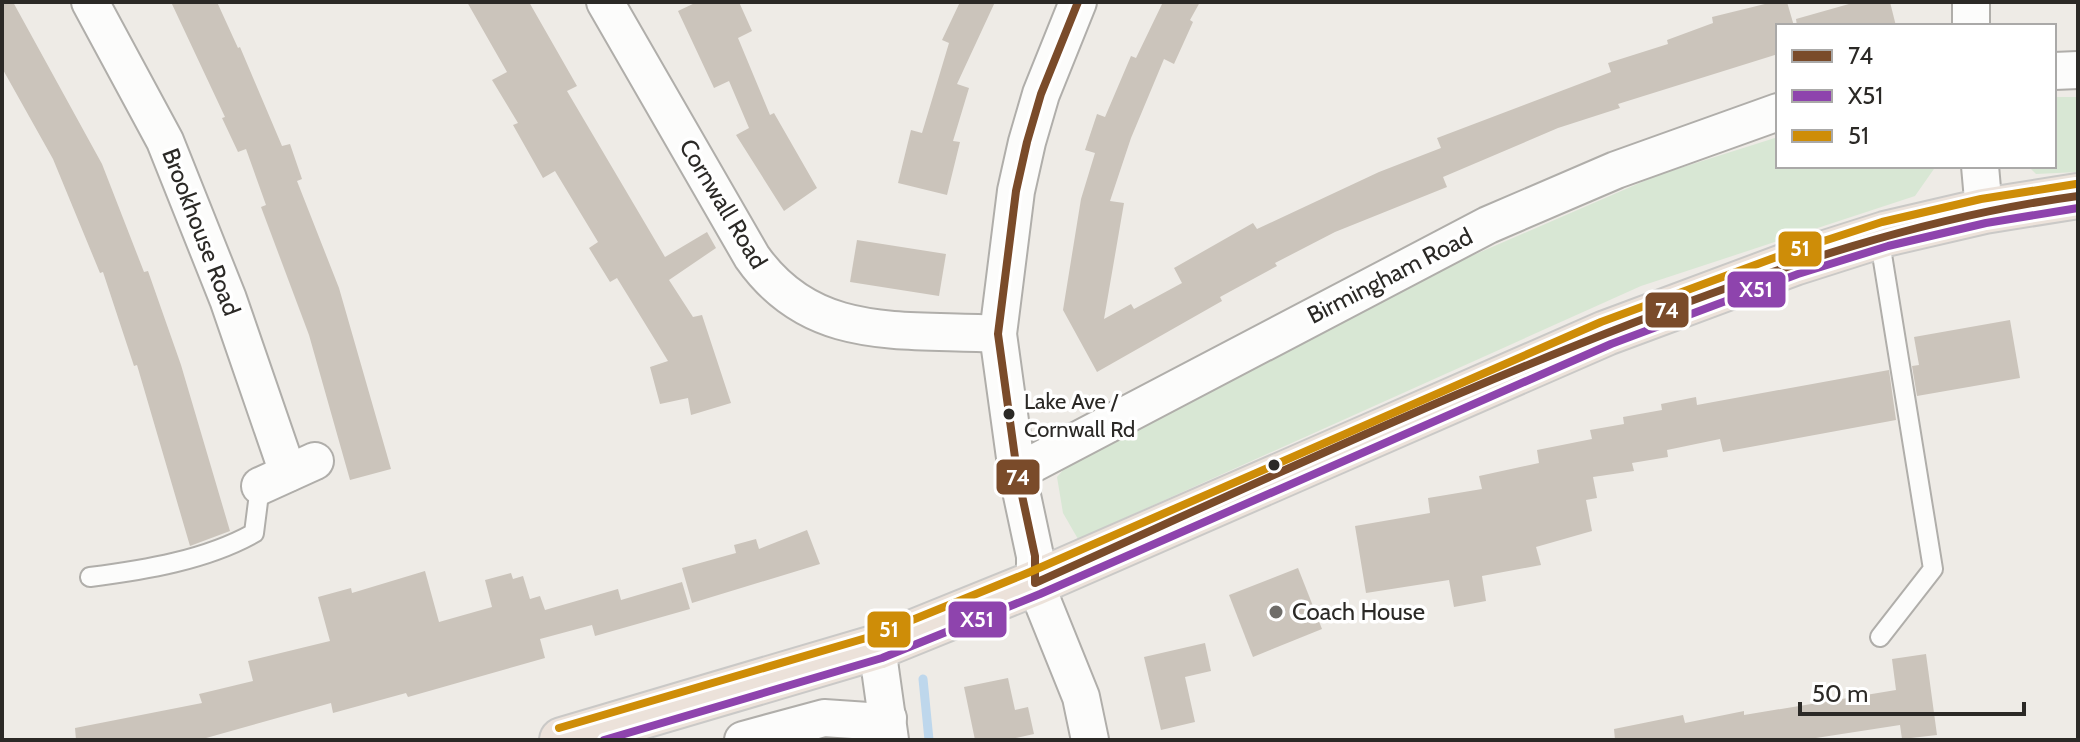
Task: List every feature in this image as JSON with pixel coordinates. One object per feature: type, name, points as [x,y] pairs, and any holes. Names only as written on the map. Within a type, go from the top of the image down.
[{"type":"highway","points":[[562,740],[877,647],[1035,583],[1606,333],[1794,263],[1879,236],[1984,211],[2078,196]]},
{"type":"street","name":"Brookhouse Road","points":[[90,2],[165,141],[228,299],[288,473]]},
{"type":"street","name":"Cornwall Road","points":[[605,2],[752,257],[784,294],[815,313],[851,325],[998,334]]},
{"type":"street","points":[[1078,2],[1041,94],[1027,142],[1016,191],[998,334],[1017,472],[1035,556],[1035,583],[1081,697],[1090,740]]},
{"type":"street","points":[[1971,2],[1971,24]]},
{"type":"street","points":[[2056,71],[2078,70]]},
{"type":"street","name":"Birmingham Road","points":[[1017,472],[1488,225],[1616,170],[1776,113]]},
{"type":"street","points":[[1980,168],[1984,211]]},
{"type":"street","points":[[743,740],[824,718],[868,721],[889,729],[877,647]]},
{"type":"lane","points":[[1879,236],[1933,569],[1880,637]]},
{"type":"lane","points":[[90,577],[127,572],[228,547],[254,533],[288,473]]},
{"type":"green space","points":[[2056,97],[2078,97],[2078,172],[2036,174],[2030,168],[2056,168]]},
{"type":"green space","points":[[1776,138],[1776,168],[1935,168],[1915,196],[1641,286],[1078,539],[1063,513],[1057,477],[1077,454],[1354,307],[1658,175]]},
{"type":"building","points":[[2,2],[13,2],[102,164],[144,272],[148,271],[181,365],[230,531],[190,546],[137,365],[134,366],[103,272],[100,273],[53,159],[2,68]]},
{"type":"building","points":[[171,2],[217,2],[240,47],[282,146],[290,144],[302,179],[297,181],[339,288],[391,469],[350,480],[309,335],[261,207],[266,205],[246,149],[238,152],[222,118],[225,117]]},
{"type":"building","points":[[467,2],[529,2],[577,86],[567,91],[665,257],[707,232],[716,248],[669,280],[693,317],[702,315],[731,403],[691,415],[688,398],[660,404],[650,367],[668,361],[617,278],[610,282],[589,248],[598,242],[555,171],[543,178],[513,125],[518,123],[492,80],[507,72]]},
{"type":"building","points":[[697,2],[739,2],[752,31],[738,38],[770,115],[774,113],[817,188],[784,211],[736,135],[749,128],[729,81],[714,88],[678,11]]},
{"type":"building","points":[[960,2],[995,2],[957,84],[969,88],[953,141],[960,142],[947,195],[898,183],[911,130],[922,133],[949,43],[942,40]]},
{"type":"building","points":[[1163,2],[1200,2],[1174,64],[1164,59],[1131,138],[1110,201],[1124,203],[1104,319],[1131,304],[1134,309],[1182,283],[1174,268],[1253,223],[1257,229],[1379,172],[1441,148],[1437,138],[1611,72],[1608,63],[1668,44],[1667,40],[1713,23],[1712,17],[1773,2],[1787,2],[1793,24],[1776,24],[1776,55],[1618,104],[1620,108],[1558,128],[1443,177],[1447,187],[1335,232],[1275,263],[1277,266],[1220,297],[1222,301],[1097,372],[1063,310],[1081,199],[1095,153],[1085,150],[1097,114],[1105,117],[1131,56],[1136,58]]},
{"type":"building","points":[[1856,2],[1890,2],[1896,24],[1797,24],[1796,19]]},
{"type":"building","points":[[857,240],[946,254],[939,296],[850,282]]},
{"type":"building","points":[[2010,320],[2020,378],[1917,396],[1912,366],[1919,365],[1914,337]]},
{"type":"building","points":[[1889,370],[1896,420],[1723,452],[1720,439],[1667,450],[1668,457],[1632,463],[1634,471],[1593,477],[1597,498],[1586,500],[1592,531],[1536,547],[1541,565],[1482,576],[1486,601],[1454,607],[1449,580],[1366,593],[1355,526],[1430,513],[1428,498],[1482,489],[1479,476],[1539,463],[1537,450],[1592,439],[1590,430],[1624,424],[1623,417],[1662,410],[1661,404],[1696,397],[1697,405]]},
{"type":"building","points":[[807,530],[820,564],[692,603],[682,568],[736,553],[734,545],[756,539],[759,549]]},
{"type":"building","name":"Coach House","points":[[1298,568],[1322,629],[1253,657],[1229,595]]},
{"type":"building","points":[[425,571],[439,622],[492,607],[485,580],[511,573],[513,579],[523,576],[530,599],[540,596],[545,610],[618,589],[621,600],[682,582],[690,609],[595,636],[592,625],[540,639],[545,658],[408,697],[406,693],[333,713],[331,703],[199,740],[76,740],[75,728],[202,703],[199,694],[253,681],[248,661],[330,641],[318,597],[351,588],[352,593]]},
{"type":"building","points":[[1205,643],[1211,671],[1185,677],[1195,722],[1161,730],[1144,657]]},
{"type":"building","points":[[1926,654],[1937,735],[1902,739],[1900,725],[1803,740],[1615,740],[1614,729],[1683,715],[1685,723],[1744,711],[1744,715],[1896,690],[1892,659]]},
{"type":"building","points":[[1008,678],[1015,710],[1028,707],[1034,734],[1007,740],[975,740],[964,687]]},
{"type":"waterway","points":[[923,679],[929,740]]},
{"type":"transit line","name":"74","points":[[1078,2],[1041,94],[1027,142],[1016,191],[998,334],[1017,472],[1035,556],[1035,583],[1407,416],[1687,302],[1852,246],[1907,231],[2020,205],[2078,196]]},
{"type":"transit line","name":"51","points":[[559,728],[873,636],[1030,572],[1601,322],[1790,252],[1882,222],[1981,199],[2076,184]]},
{"type":"transit line","name":"X51","points":[[604,740],[882,658],[1040,594],[1611,344],[1798,274],[1888,246],[1986,223],[2078,208]]},
{"type":"place","name":"Lake Ave / Cornwall Rd","points":[[1009,414]]},
{"type":"place","name":"Coach House","points":[[1276,612]]}]
